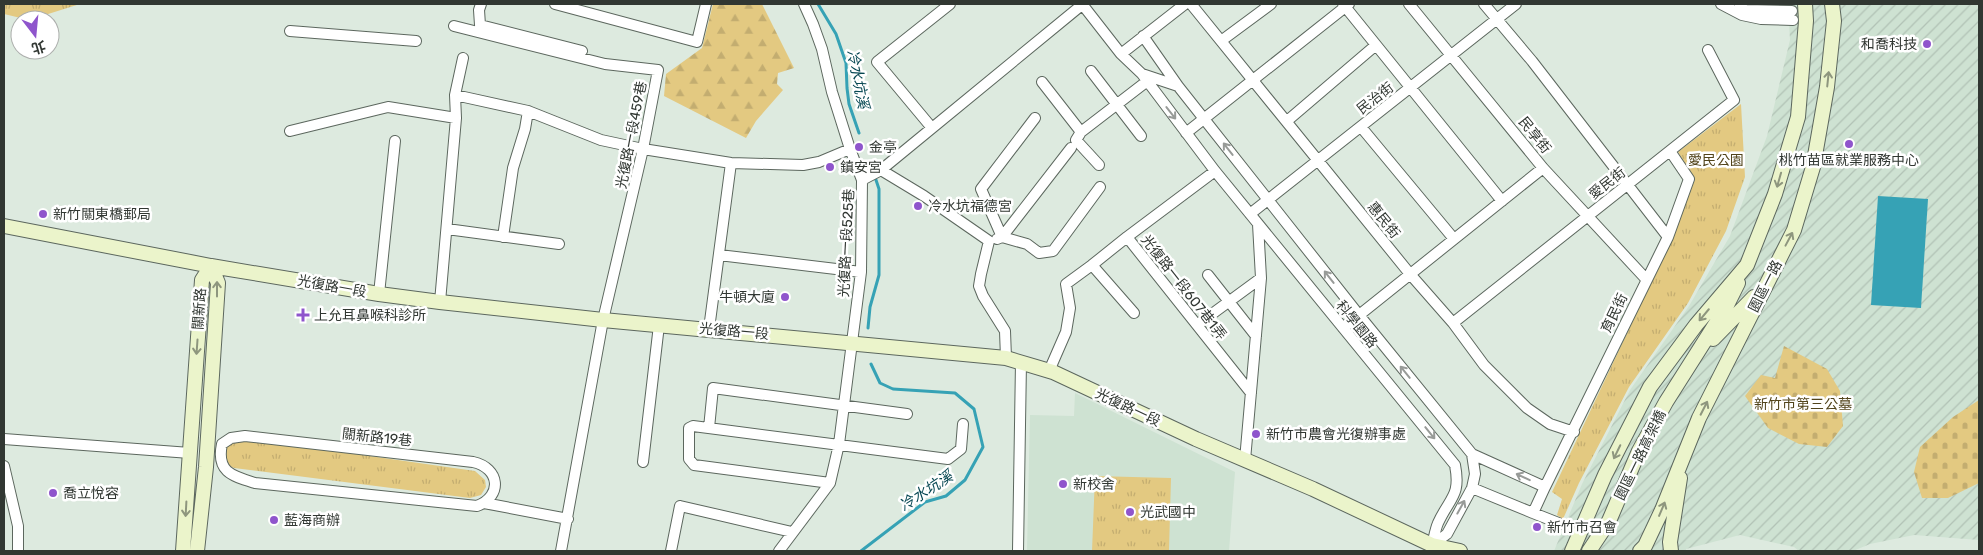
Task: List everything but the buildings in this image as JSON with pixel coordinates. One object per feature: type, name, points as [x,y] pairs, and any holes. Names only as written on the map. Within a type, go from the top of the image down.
[{"type":"street","points":[[481,4],[479,10],[480,25],[658,70]]},
{"type":"street","points":[[555,4],[697,42],[706,4]]},
{"type":"street","name":"光復路一段525巷","points":[[804,4],[822,49],[832,92],[862,180],[861,272],[839,444],[830,483]]},
{"type":"street","points":[[932,128],[877,62],[950,4]]},
{"type":"street","points":[[862,180],[881,170],[1082,4]]},
{"type":"street","name":"科學園路","points":[[1082,4],[1121,54],[1144,78],[1215,171],[1455,465],[1459,482],[1451,501],[1438,523],[1435,548]]},
{"type":"street","points":[[1121,54],[1185,4]]},
{"type":"street","name":"惠民街","points":[[1191,4],[1410,274],[1453,323],[1484,365],[1527,408],[1550,424],[1574,432]]},
{"type":"street","points":[[1221,41],[1271,4]]},
{"type":"street","name":"民享街","points":[[1409,4],[1543,168],[1646,279]]},
{"type":"street","points":[[1484,4],[1668,236]]},
{"type":"street","name":"民治街","points":[[1250,214],[1516,4]]},
{"type":"street","points":[[1722,4],[1739,5],[1746,10],[1797,11]]},
{"type":"street","points":[[1722,4],[1742,15],[1766,11]]},
{"type":"street","name":"園區一路","points":[[1640,551],[1645,546],[1662,510],[1699,418],[1766,282],[1794,230],[1813,167],[1827,87],[1834,21],[1832,4]]},
{"type":"street","points":[[1186,133],[1346,5],[1502,201]]},
{"type":"street","name":"園區一路","points":[[1576,551],[1605,475],[1650,387],[1696,324],[1747,265],[1775,194],[1798,117],[1806,21],[1797,11]]},
{"type":"street","name":"光復路一段459巷","points":[[454,26],[605,64],[658,70],[643,149],[603,320],[561,551]]},
{"type":"street","points":[[290,31],[416,41]]},
{"type":"street","name":"科學園路","points":[[1143,36],[1178,86],[1359,315],[1472,454],[1545,488]]},
{"type":"street","points":[[1287,121],[1376,45]]},
{"type":"street","name":"愛民街","points":[[1453,323],[1734,100],[1708,50]]},
{"type":"street","points":[[440,302],[456,118],[455,95],[463,58]]},
{"type":"street","points":[[1091,71],[1141,136]]},
{"type":"street","points":[[1099,165],[1076,140],[1081,132],[1117,104],[1144,78]]},
{"type":"street","name":"科學園路","points":[[1144,78],[1178,86]]},
{"type":"street","points":[[1042,82],[1081,132]]},
{"type":"street","points":[[455,95],[528,111],[601,140],[643,149],[731,163],[803,165],[818,162],[850,148]]},
{"type":"street","points":[[290,131],[388,107],[456,118]]},
{"type":"street","points":[[503,236],[513,168],[525,129],[528,111]]},
{"type":"street","points":[[1002,237],[981,188],[1035,118]]},
{"type":"street","points":[[1360,127],[1454,239]]},
{"type":"street","points":[[379,294],[395,142]]},
{"type":"street","points":[[1002,237],[1071,148]]},
{"type":"street","name":"育民街","points":[[1545,488],[1668,236],[1689,179],[1670,151]]},
{"type":"street","points":[[709,329],[731,163]]},
{"type":"street","points":[[1343,328],[1543,168]]},
{"type":"street","points":[[881,170],[924,196],[989,241]]},
{"type":"street","points":[[1127,237],[1215,171]]},
{"type":"street","points":[[989,241],[1002,237],[1027,244],[1039,253],[1052,251],[1100,187]]},
{"type":"street","points":[[1245,460],[1261,278],[1258,224]]},
{"type":"street","name":"光復路一段","points":[[4,226],[212,266],[379,294],[603,320],[1006,358],[1049,371],[1312,489],[1435,548],[1460,551]]},
{"type":"street","points":[[447,229],[560,244]]},
{"type":"street","name":"光復路一段607巷1弄","points":[[1049,371],[1066,332],[1070,308],[1066,284],[1127,237],[1251,393]]},
{"type":"street","points":[[989,241],[980,274],[979,286],[1005,332],[1006,358]]},
{"type":"street","points":[[719,255],[861,272]]},
{"type":"street","points":[[1092,264],[1134,313]]},
{"type":"street","points":[[1693,359],[1725,310],[1747,265]]},
{"type":"street","name":"關新路","points":[[198,551],[206,467],[215,443],[218,282],[212,266]]},
{"type":"street","name":"關新路","points":[[183,551],[202,280],[212,266]]},
{"type":"street","points":[[1208,275],[1256,336]]},
{"type":"street","points":[[1197,325],[1261,278]]},
{"type":"street","points":[[1693,359],[1748,304],[1766,282]]},
{"type":"street","points":[[643,462],[659,325]]},
{"type":"street","name":"園區一路高架橋","points":[[1589,551],[1609,521],[1640,451],[1666,402],[1693,359]]},
{"type":"street","points":[[1018,551],[1021,362]]},
{"type":"street","points":[[709,428],[713,388],[907,414]]},
{"type":"street","points":[[830,483],[694,465],[689,459],[689,428],[693,426],[948,459],[961,449],[963,424]]},
{"type":"street","name":"關新路19巷","points":[[215,443],[245,436],[473,462],[488,467],[493,473],[494,489],[490,498],[484,503]]},
{"type":"street","points":[[4,439],[190,453]]},
{"type":"street","points":[[215,443],[225,470]]},
{"type":"street","points":[[1671,551],[1670,542],[1684,453]]},
{"type":"street","points":[[1435,548],[1446,534],[1472,488],[1475,474],[1472,454]]},
{"type":"street","points":[[4,466],[18,526],[18,551]]},
{"type":"street","points":[[206,467],[225,470],[238,478],[264,485],[477,506],[484,503],[568,519]]},
{"type":"street","points":[[779,551],[830,483]]},
{"type":"street","points":[[1472,488],[1561,524]]},
{"type":"street","points":[[1533,513],[1545,488]]},
{"type":"street","points":[[671,551],[680,506],[792,532]]},
{"type":"street","name":"園區一路","points":[[1572,551],[1588,518]]},
{"type":"shaded area","points":[[1788,4],[1979,4],[1979,540],[1914,535],[1870,544],[1853,551],[1799,551],[1794,547],[1740,535],[1686,549],[1686,551],[1554,551],[1582,484],[1630,390],[1689,306],[1730,236],[1767,136],[1790,40]]},
{"type":"shaded area","name":"光武國中","points":[[1075,393],[1235,472],[1229,551],[1027,551],[1030,415],[1074,416]]},
{"type":"green space","points":[[4,4],[80,4],[60,10],[10,10],[10,15],[4,14]]},
{"type":"green space","points":[[713,4],[762,4],[794,68],[778,73],[777,84],[783,90],[756,121],[746,138],[664,96],[666,74],[702,48]]},
{"type":"green space","name":"愛民公園","points":[[1741,104],[1745,177],[1726,231],[1688,303],[1629,387],[1579,483],[1563,519],[1557,515],[1562,499],[1552,492],[1672,238],[1695,179],[1678,152]]},
{"type":"green space","name":"新竹市第三公墓","points":[[1784,346],[1827,369],[1840,391],[1843,426],[1827,447],[1799,444],[1768,428],[1745,396],[1761,375],[1775,378]]},
{"type":"green space","points":[[1979,400],[1979,483],[1948,498],[1922,498],[1914,472],[1920,447],[1953,417]]},
{"type":"green space","points":[[237,437],[475,471],[485,480],[486,487],[481,495],[470,498],[234,468],[226,464],[221,452],[227,439]]},
{"type":"green space","points":[[1095,476],[1171,478],[1169,551],[1092,551]]},
{"type":"water","points":[[1878,196],[1928,199],[1921,308],[1871,305]]},
{"type":"waterway","name":"冷水坑溪","points":[[818,4],[836,34],[846,63],[849,104],[859,133]]},
{"type":"waterway","name":"冷水坑溪","points":[[868,328],[870,307],[879,275],[879,189],[872,168]]},
{"type":"waterway","name":"冷水坑溪","points":[[861,551],[925,502],[946,496],[965,480],[983,447],[974,409],[955,393],[893,389],[880,383],[871,364]]},
{"type":"place","name":"和喬科技","points":[[1927,44]]},
{"type":"place","name":"桃竹苗區就業服務中心","points":[[1849,144]]},
{"type":"place","name":"金亭","points":[[859,147]]},
{"type":"place","name":"鎮安宮","points":[[830,167]]},
{"type":"place","name":"冷水坑福德宮","points":[[918,206]]},
{"type":"place","name":"新竹關東橋郵局","points":[[43,214]]},
{"type":"place","name":"牛頓大廈","points":[[785,297]]},
{"type":"place","name":"上允耳鼻喉科診所","points":[[303,315]]},
{"type":"place","name":"新竹市農會光復辦事處","points":[[1256,434]]},
{"type":"place","name":"新校舍","points":[[1063,484]]},
{"type":"place","name":"喬立悅容","points":[[53,493]]},
{"type":"place","name":"光武國中","points":[[1130,512]]},
{"type":"place","name":"藍海商辦","points":[[274,520]]},
{"type":"place","name":"新竹市召會","points":[[1537,527]]}]
